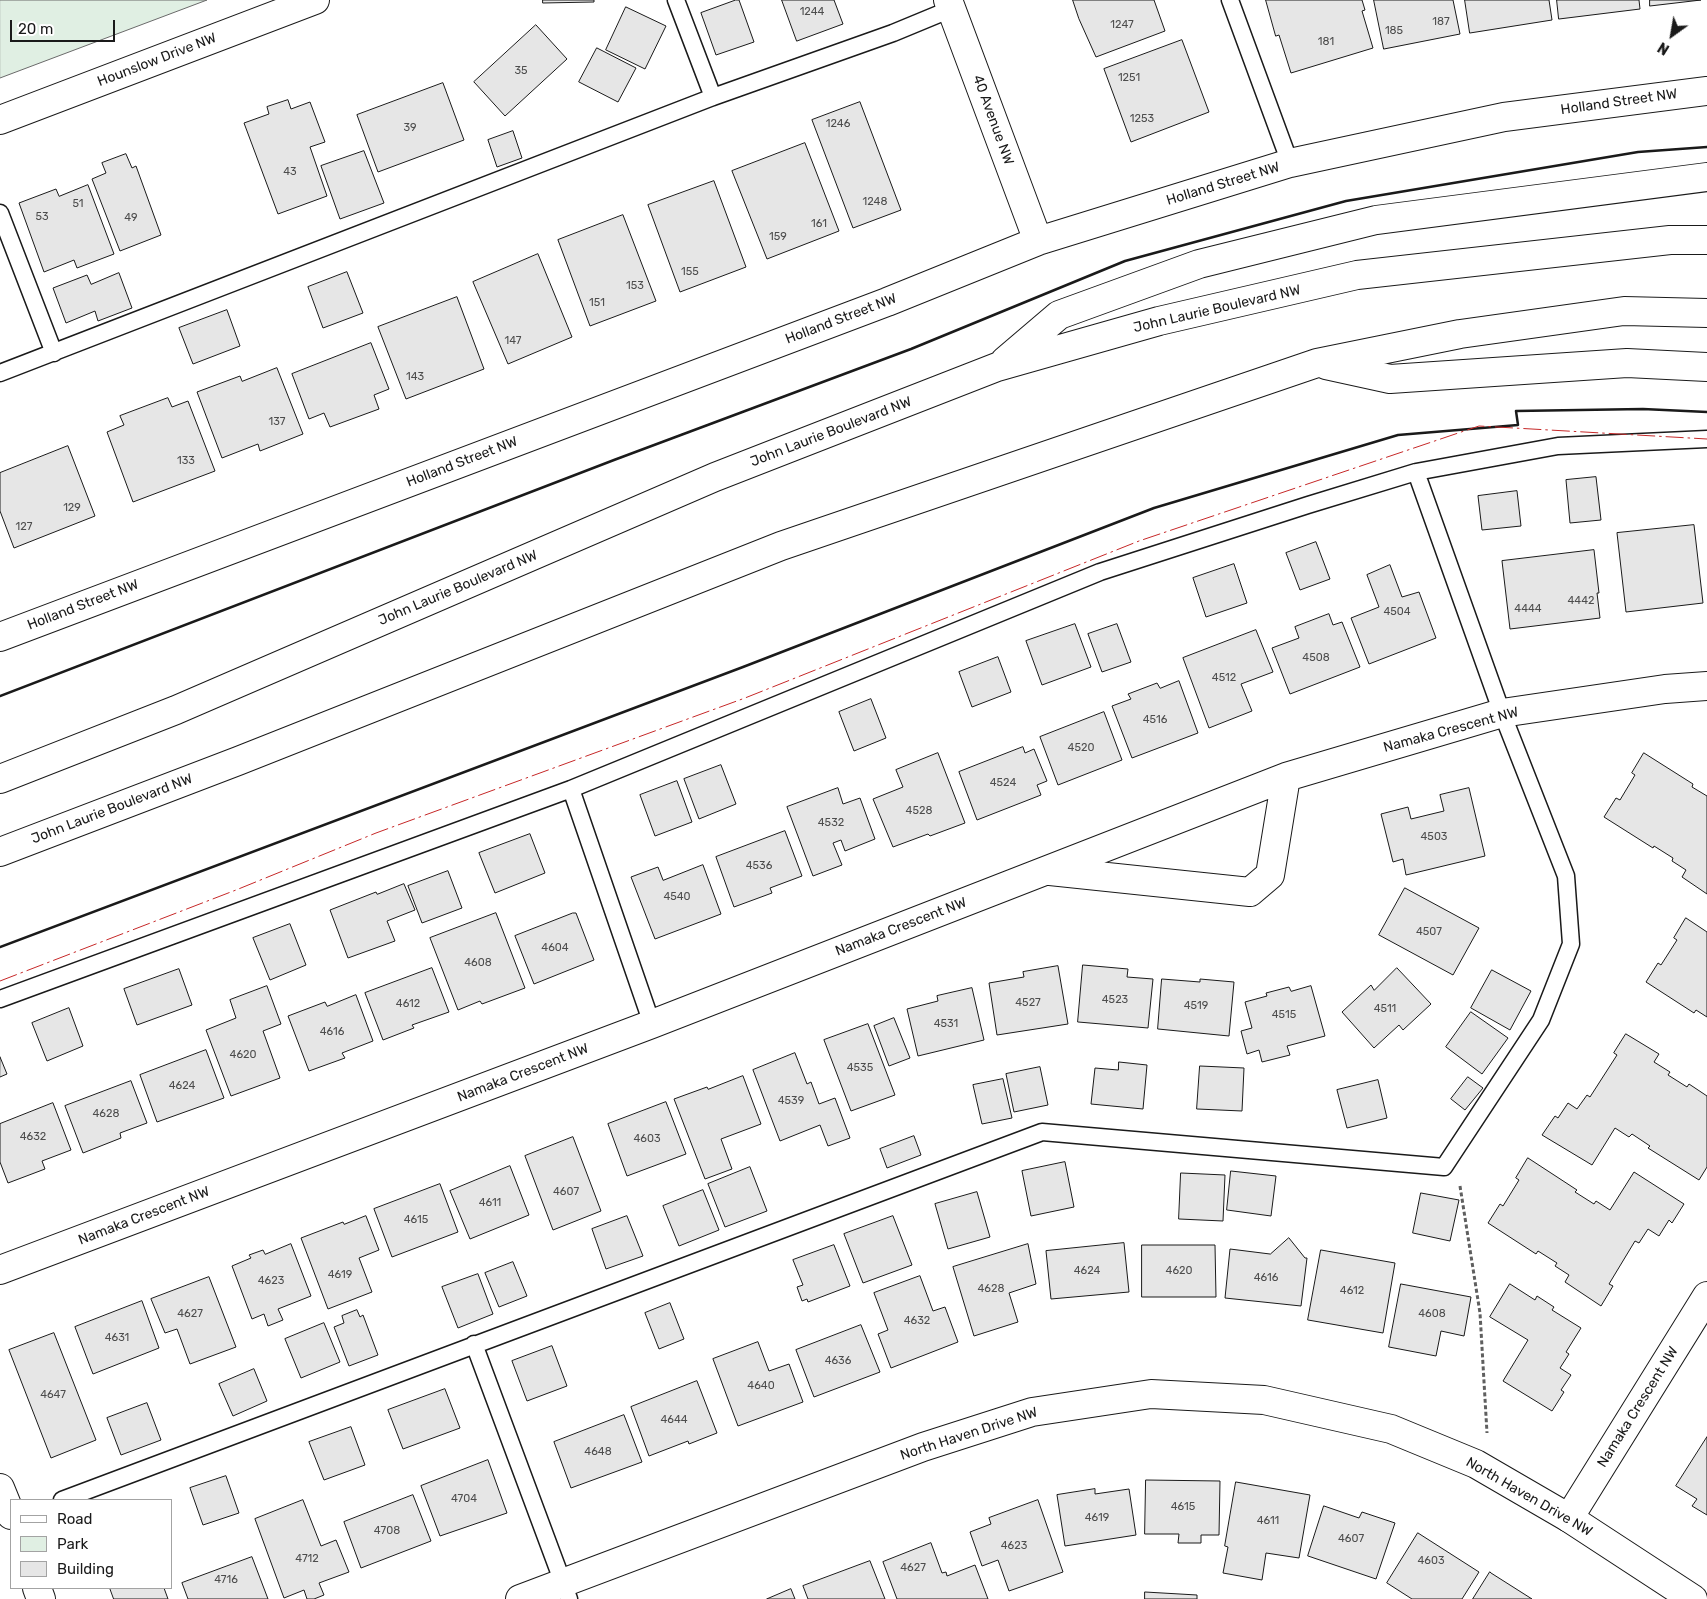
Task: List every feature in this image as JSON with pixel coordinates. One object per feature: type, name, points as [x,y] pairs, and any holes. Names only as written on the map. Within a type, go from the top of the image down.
[{"type":"street","name":"Hounslow Drive NW","points":[[0,120],[315,0]]},
{"type":"street","name":"40 Avenue NW","points":[[950,4],[1038,241]]},
{"type":"street","name":"Holland Street NW","points":[[0,637],[878,305],[1038,241],[1290,162],[1504,117],[1707,91]]},
{"type":"street","points":[[997,367],[1059,315],[1199,264],[1376,220],[1707,177]]},
{"type":"street","name":"John Laurie Boulevard NW","points":[[0,779],[176,710],[715,477],[997,367],[1159,321],[1357,275],[1670,240],[1707,240]]},
{"type":"street","name":"John Laurie Boulevard NW","points":[[0,852],[238,761],[781,546],[1317,363],[1460,334],[1624,311],[1707,313]]},
{"type":"street","points":[[1317,363],[1390,379],[1627,362],[1707,367]]},
{"type":"street","name":"Namaka Crescent NW","points":[[0,1270],[652,1024],[1286,777],[1502,713],[1665,689],[1707,686]]},
{"type":"street","name":"Namaka Crescent NW","points":[[1044,870],[1250,892],[1270,875],[1286,777]]},
{"type":"street","name":"Namaka Crescent NW","points":[[1569,1518],[1703,1311]]},
{"type":"street","name":"North Haven Drive NW","points":[[520,1599],[566,1591],[923,1448],[1004,1421],[1032,1412],[1151,1394],[1264,1400],[1391,1429],[1476,1464],[1569,1518],[1693,1599]]},
{"type":"street","points":[[0,1488],[10,1513]]},
{"type":"lane","points":[[676,0],[713,96]]},
{"type":"lane","points":[[1230,0],[1290,162]]},
{"type":"lane","points":[[0,374],[713,96],[893,33],[950,4]]},
{"type":"lane","points":[[0,213],[54,353]]},
{"type":"lane","points":[[0,998],[571,789],[1100,572],[1416,472],[1558,446],[1707,439]]},
{"type":"lane","points":[[65,1499],[1042,1132],[1444,1167],[1540,1020],[1572,944],[1566,876],[1502,713],[1416,472]]},
{"type":"lane","points":[[571,789],[652,1024]]},
{"type":"lane","points":[[474,1344],[566,1591]]},
{"type":"path","points":[[1454,1151],[1480,1312],[1488,1441],[1476,1464]]},
{"type":"green space","points":[[0,0],[207,0],[0,78]]},
{"type":"building","points":[[543,0],[594,0],[594,2],[543,3]]},
{"type":"building","points":[[739,0],[754,42],[716,55],[701,13]]},
{"type":"building","points":[[782,0],[834,0],[843,24],[797,41]]},
{"type":"building","points":[[1073,0],[1154,0],[1165,31],[1096,57],[1079,19]]},
{"type":"building","points":[[1266,0],[1362,0],[1365,10],[1362,11],[1373,48],[1291,73],[1279,35],[1276,36]]},
{"type":"building","points":[[1374,0],[1453,0],[1460,34],[1384,49]]},
{"type":"building","points":[[1465,0],[1549,0],[1552,20],[1470,33]]},
{"type":"building","points":[[1557,0],[1639,0],[1640,9],[1559,19]]},
{"type":"building","points":[[1650,0],[1701,0],[1650,6]]},
{"type":"building","points":[[626,7],[666,26],[645,69],[606,50]]},
{"type":"building","points":[[536,25],[567,59],[505,116],[474,82]]},
{"type":"building","points":[[1182,40],[1209,112],[1131,142],[1104,69]]},
{"type":"building","points":[[597,48],[636,68],[618,102],[579,82]]},
{"type":"building","points":[[443,83],[464,140],[378,172],[357,115]]},
{"type":"building","points":[[288,100],[291,109],[310,102],[325,142],[310,147],[327,196],[278,214],[244,123],[269,114],[267,107]]},
{"type":"building","points":[[860,102],[901,210],[853,228],[812,120]]},
{"type":"building","points":[[513,131],[522,158],[497,167],[488,140]]},
{"type":"building","points":[[805,143],[839,231],[767,259],[732,171]]},
{"type":"building","points":[[364,151],[384,203],[340,219],[321,166]]},
{"type":"building","points":[[126,154],[132,168],[136,166],[161,235],[120,251],[92,179],[106,173],[102,163]]},
{"type":"building","points":[[714,181],[746,267],[680,292],[648,205]]},
{"type":"building","points":[[88,185],[114,254],[77,268],[74,260],[44,272],[19,203],[56,189],[59,196]]},
{"type":"building","points":[[623,215],[656,301],[590,326],[558,240]]},
{"type":"building","points":[[538,254],[572,337],[508,364],[473,282]]},
{"type":"building","points":[[347,272],[363,313],[323,328],[308,287]]},
{"type":"building","points":[[119,273],[132,308],[98,321],[95,311],[66,323],[53,288],[87,275],[91,284]]},
{"type":"building","points":[[457,297],[484,369],[406,399],[378,327]]},
{"type":"building","points":[[227,310],[240,346],[193,364],[179,328]]},
{"type":"building","points":[[371,343],[389,389],[374,395],[379,409],[330,427],[324,413],[309,419],[292,374]]},
{"type":"building","points":[[277,368],[303,434],[260,451],[258,444],[222,458],[197,392],[240,376],[242,381]]},
{"type":"building","points":[[168,398],[172,407],[188,401],[215,471],[133,502],[107,432],[124,425],[120,416]]},
{"type":"building","points":[[68,446],[95,516],[14,548],[0,511],[0,473]]},
{"type":"building","points":[[1596,477],[1601,520],[1570,523],[1566,480]]},
{"type":"building","points":[[1517,491],[1521,526],[1482,530],[1478,496]]},
{"type":"building","points":[[1694,525],[1703,603],[1626,612],[1617,533]]},
{"type":"building","points":[[1316,542],[1330,579],[1300,590],[1286,553]]},
{"type":"building","points":[[1594,550],[1600,618],[1510,629],[1502,561]]},
{"type":"building","points":[[1234,564],[1247,603],[1206,617],[1193,578]]},
{"type":"building","points":[[1390,565],[1402,597],[1419,592],[1436,638],[1369,664],[1351,618],[1379,607],[1367,575]]},
{"type":"building","points":[[1329,614],[1333,625],[1342,622],[1360,667],[1290,694],[1272,648],[1299,638],[1295,627]]},
{"type":"building","points":[[1075,624],[1091,667],[1042,685],[1026,641]]},
{"type":"building","points":[[1117,624],[1131,662],[1102,672],[1088,634]]},
{"type":"building","points":[[1256,630],[1273,672],[1241,684],[1252,711],[1209,728],[1183,658]]},
{"type":"building","points":[[998,657],[1011,692],[972,707],[959,672]]},
{"type":"building","points":[[1179,681],[1198,733],[1132,758],[1112,706],[1131,699],[1128,694],[1157,683],[1160,688]]},
{"type":"building","points":[[871,699],[886,738],[854,751],[839,712]]},
{"type":"building","points":[[1104,712],[1122,760],[1058,785],[1040,737]]},
{"type":"building","points":[[1023,747],[1025,753],[1034,749],[1047,781],[1037,785],[1041,795],[977,820],[959,772]]},
{"type":"building","points":[[938,753],[965,823],[893,847],[873,799],[903,787],[896,770]]},
{"type":"building","points":[[1644,753],[1693,784],[1692,787],[1707,796],[1707,894],[1682,877],[1686,870],[1672,861],[1673,858],[1654,846],[1653,848],[1604,817],[1616,798],[1620,800],[1635,775],[1632,773]]},
{"type":"building","points":[[721,765],[736,804],[699,819],[684,779]]},
{"type":"building","points":[[677,781],[692,822],[655,836],[640,795]]},
{"type":"building","points":[[838,788],[843,804],[860,798],[875,839],[845,851],[841,840],[833,843],[842,865],[813,876],[787,807]]},
{"type":"building","points":[[1469,788],[1485,856],[1406,875],[1403,859],[1393,862],[1381,814],[1408,807],[1411,819],[1444,811],[1440,795]]},
{"type":"building","points":[[785,831],[802,876],[770,888],[772,893],[734,907],[716,857]]},
{"type":"building","points":[[530,834],[545,873],[495,893],[479,853]]},
{"type":"building","points":[[703,865],[721,914],[655,939],[631,877],[658,867],[663,880]]},
{"type":"building","points":[[448,871],[462,908],[422,923],[408,886]]},
{"type":"building","points":[[404,884],[415,910],[387,921],[395,941],[348,958],[330,910],[376,892],[377,894]]},
{"type":"building","points":[[1405,888],[1479,928],[1453,975],[1379,935]]},
{"type":"building","points":[[496,913],[525,988],[482,1004],[480,1001],[458,1010],[430,938]]},
{"type":"building","points":[[576,913],[594,960],[534,984],[515,936]]},
{"type":"building","points":[[1686,918],[1707,932],[1707,1017],[1696,1010],[1694,1013],[1646,982],[1658,963],[1661,965],[1677,940],[1674,938]]},
{"type":"building","points":[[290,924],[306,965],[270,980],[253,938]]},
{"type":"building","points":[[1083,965],[1128,969],[1127,977],[1153,979],[1148,1028],[1078,1022]]},
{"type":"building","points":[[1058,966],[1068,1024],[997,1035],[989,983],[1024,977],[1023,972]]},
{"type":"building","points":[[432,968],[449,1012],[412,1025],[414,1028],[383,1040],[365,993]]},
{"type":"building","points":[[1397,968],[1431,1004],[1403,1030],[1399,1025],[1374,1048],[1342,1012],[1371,985],[1374,990]]},
{"type":"building","points":[[179,969],[192,1005],[137,1025],[124,989]]},
{"type":"building","points":[[1492,970],[1531,991],[1510,1030],[1471,1008]]},
{"type":"building","points":[[1162,979],[1200,982],[1200,979],[1234,982],[1229,1036],[1158,1029]]},
{"type":"building","points":[[267,986],[281,1024],[263,1031],[280,1078],[231,1096],[206,1030],[236,1018],[230,1000]]},
{"type":"building","points":[[1311,986],[1325,1036],[1287,1046],[1290,1055],[1262,1062],[1259,1050],[1247,1054],[1241,1031],[1252,1028],[1245,1002],[1267,996],[1266,993],[1289,987],[1291,991]]},
{"type":"building","points":[[972,988],[984,1040],[918,1056],[907,1009],[938,1001],[937,996]]},
{"type":"building","points":[[356,995],[373,1041],[342,1053],[345,1058],[309,1071],[288,1016],[325,1002],[327,1006]]},
{"type":"building","points":[[69,1008],[83,1046],[47,1061],[32,1023]]},
{"type":"building","points":[[1471,1012],[1508,1038],[1482,1074],[1446,1047]]},
{"type":"building","points":[[894,1018],[910,1058],[889,1066],[874,1026]]},
{"type":"building","points":[[868,1024],[895,1095],[851,1111],[824,1040]]},
{"type":"building","points":[[1626,1034],[1659,1054],[1654,1062],[1670,1072],[1668,1075],[1687,1087],[1689,1084],[1707,1096],[1707,1167],[1699,1180],[1648,1148],[1650,1146],[1632,1134],[1629,1137],[1615,1128],[1592,1165],[1542,1135],[1555,1116],[1558,1118],[1568,1103],[1577,1109],[1587,1095],[1590,1097],[1617,1055],[1614,1053]]},
{"type":"building","points":[[206,1050],[224,1098],[157,1122],[140,1075]]},
{"type":"building","points":[[795,1053],[807,1084],[811,1082],[819,1104],[835,1098],[850,1138],[828,1146],[820,1125],[780,1141],[753,1070]]},
{"type":"building","points":[[0,1057],[7,1074],[0,1077]]},
{"type":"building","points":[[1119,1062],[1147,1065],[1143,1109],[1091,1104],[1095,1068],[1118,1070]]},
{"type":"building","points":[[1200,1066],[1244,1068],[1242,1111],[1197,1109]]},
{"type":"building","points":[[1040,1067],[1048,1105],[1014,1112],[1006,1074]]},
{"type":"building","points":[[743,1076],[761,1124],[721,1139],[732,1169],[705,1179],[674,1099]]},
{"type":"building","points":[[1468,1077],[1483,1088],[1465,1110],[1451,1099]]},
{"type":"building","points":[[1003,1079],[1012,1118],[982,1124],[973,1085]]},
{"type":"building","points":[[1378,1080],[1387,1118],[1347,1128],[1337,1090]]},
{"type":"building","points":[[131,1081],[147,1123],[120,1133],[121,1138],[83,1153],[65,1106]]},
{"type":"building","points":[[666,1102],[686,1154],[627,1176],[608,1124]]},
{"type":"building","points":[[53,1103],[71,1150],[42,1161],[45,1169],[8,1183],[0,1162],[0,1124]]},
{"type":"building","points":[[914,1136],[921,1155],[887,1168],[880,1149]]},
{"type":"building","points":[[573,1137],[601,1211],[553,1230],[525,1156]]},
{"type":"building","points":[[1528,1158],[1577,1190],[1575,1192],[1594,1204],[1596,1201],[1610,1210],[1634,1172],[1684,1204],[1672,1223],[1669,1220],[1659,1236],[1648,1229],[1639,1243],[1635,1241],[1609,1284],[1613,1286],[1601,1306],[1565,1282],[1569,1275],[1555,1266],[1557,1263],[1538,1251],[1536,1254],[1488,1223],[1500,1204],[1503,1206],[1519,1180],[1516,1178]]},
{"type":"building","points":[[1065,1162],[1074,1207],[1031,1216],[1022,1171]]},
{"type":"building","points":[[510,1166],[529,1215],[470,1239],[450,1191]]},
{"type":"building","points":[[750,1167],[767,1211],[725,1227],[708,1184]]},
{"type":"building","points":[[1231,1171],[1276,1176],[1271,1216],[1227,1210]]},
{"type":"building","points":[[1181,1173],[1225,1175],[1223,1221],[1179,1219]]},
{"type":"building","points":[[440,1184],[458,1232],[392,1257],[374,1209]]},
{"type":"building","points":[[703,1190],[719,1230],[679,1246],[663,1206]]},
{"type":"building","points":[[977,1192],[990,1237],[948,1249],[935,1204]]},
{"type":"building","points":[[1421,1193],[1459,1200],[1450,1241],[1413,1233]]},
{"type":"building","points":[[366,1216],[379,1250],[359,1258],[372,1292],[328,1309],[301,1238],[343,1222],[344,1224]]},
{"type":"building","points":[[627,1216],[643,1256],[606,1269],[592,1229]]},
{"type":"building","points":[[893,1216],[912,1265],[863,1283],[844,1234]]},
{"type":"building","points":[[1289,1238],[1307,1258],[1301,1306],[1225,1298],[1230,1249],[1270,1254]]},
{"type":"building","points":[[1124,1243],[1129,1292],[1051,1299],[1046,1251]]},
{"type":"building","points":[[291,1244],[311,1296],[278,1309],[283,1320],[268,1326],[264,1314],[252,1319],[232,1266],[251,1258],[249,1255],[263,1250],[265,1254]]},
{"type":"building","points":[[1028,1244],[1036,1284],[1009,1293],[1018,1322],[974,1336],[953,1267]]},
{"type":"building","points":[[834,1245],[850,1286],[808,1302],[807,1299],[802,1301],[797,1287],[803,1285],[793,1260]]},
{"type":"building","points":[[1142,1245],[1215,1245],[1216,1297],[1142,1297]]},
{"type":"building","points":[[1321,1250],[1395,1263],[1383,1333],[1308,1320]]},
{"type":"building","points":[[513,1262],[527,1296],[499,1307],[485,1273]]},
{"type":"building","points":[[478,1274],[493,1314],[458,1328],[442,1287]]},
{"type":"building","points":[[920,1276],[933,1311],[945,1307],[958,1342],[891,1368],[878,1334],[888,1330],[874,1293]]},
{"type":"building","points":[[209,1277],[236,1347],[190,1364],[177,1329],[165,1333],[151,1299]]},
{"type":"building","points":[[1401,1284],[1471,1297],[1464,1336],[1441,1331],[1436,1356],[1389,1347]]},
{"type":"building","points":[[1510,1284],[1535,1300],[1537,1296],[1554,1307],[1552,1310],[1581,1328],[1566,1352],[1569,1354],[1560,1368],[1571,1375],[1561,1390],[1564,1392],[1552,1411],[1503,1381],[1528,1340],[1490,1317]]},
{"type":"building","points":[[142,1301],[159,1348],[93,1374],[75,1327]]},
{"type":"building","points":[[670,1303],[684,1339],[659,1349],[645,1313]]},
{"type":"building","points":[[357,1310],[360,1317],[363,1315],[378,1355],[349,1366],[334,1327],[344,1323],[342,1316]]},
{"type":"building","points":[[324,1323],[340,1362],[301,1378],[285,1339]]},
{"type":"building","points":[[861,1325],[880,1372],[814,1397],[796,1350]]},
{"type":"building","points":[[54,1333],[96,1440],[51,1458],[9,1350]]},
{"type":"building","points":[[758,1342],[769,1371],[789,1364],[803,1402],[738,1426],[713,1359]]},
{"type":"building","points":[[552,1346],[567,1386],[527,1401],[512,1361]]},
{"type":"building","points":[[254,1369],[267,1401],[233,1416],[219,1384]]},
{"type":"building","points":[[697,1381],[717,1433],[689,1444],[688,1441],[649,1456],[631,1407]]},
{"type":"building","points":[[445,1389],[460,1428],[403,1449],[388,1410]]},
{"type":"building","points":[[147,1403],[161,1440],[121,1455],[107,1418]]},
{"type":"building","points":[[624,1415],[642,1462],[571,1488],[554,1442]]},
{"type":"building","points":[[351,1427],[365,1465],[324,1480],[309,1442]]},
{"type":"building","points":[[1707,1437],[1707,1515],[1692,1506],[1697,1499],[1676,1486]]},
{"type":"building","points":[[488,1460],[507,1513],[440,1536],[421,1486]]},
{"type":"building","points":[[226,1476],[239,1513],[203,1525],[190,1488]]},
{"type":"building","points":[[1146,1480],[1220,1481],[1219,1535],[1201,1535],[1201,1543],[1178,1543],[1179,1534],[1145,1534]]},
{"type":"building","points":[[1236,1482],[1310,1495],[1299,1558],[1266,1553],[1262,1580],[1223,1573],[1228,1547],[1225,1546]]},
{"type":"building","points":[[1095,1489],[1095,1494],[1129,1489],[1136,1535],[1065,1546],[1057,1495]]},
{"type":"building","points":[[413,1495],[431,1541],[361,1568],[344,1522]]},
{"type":"building","points":[[303,1500],[321,1546],[336,1540],[349,1572],[319,1583],[324,1595],[314,1599],[307,1599],[304,1590],[284,1598],[255,1519]]},
{"type":"building","points":[[1038,1500],[1063,1572],[1009,1591],[998,1560],[982,1566],[970,1532],[991,1524],[989,1518]]},
{"type":"building","points":[[1324,1506],[1359,1518],[1362,1512],[1395,1523],[1376,1579],[1308,1556]]},
{"type":"building","points":[[1418,1533],[1479,1572],[1462,1599],[1412,1599],[1387,1583]]},
{"type":"building","points":[[931,1543],[942,1573],[946,1572],[947,1576],[975,1565],[988,1599],[897,1599],[883,1562]]},
{"type":"building","points":[[252,1557],[268,1599],[188,1599],[182,1583]]},
{"type":"building","points":[[870,1561],[885,1599],[808,1599],[803,1586]]},
{"type":"building","points":[[1491,1573],[1532,1599],[1473,1599]]},
{"type":"building","points":[[110,1589],[164,1589],[168,1599],[114,1599]]},
{"type":"building","points":[[791,1589],[795,1599],[767,1599]]},
{"type":"building","points":[[1145,1592],[1197,1595],[1197,1599],[1145,1599]]},
{"type":"wall","points":[[0,696],[614,460],[911,349],[1125,261],[1346,201],[1638,152],[1707,147]]},
{"type":"wall","points":[[0,947],[743,667],[1154,508],[1398,435],[1518,425],[1516,411],[1643,409],[1707,412]]},
{"type":"power","points":[[0,981],[236,890],[376,833],[745,698],[1139,541],[1479,426],[1707,439]]}]
